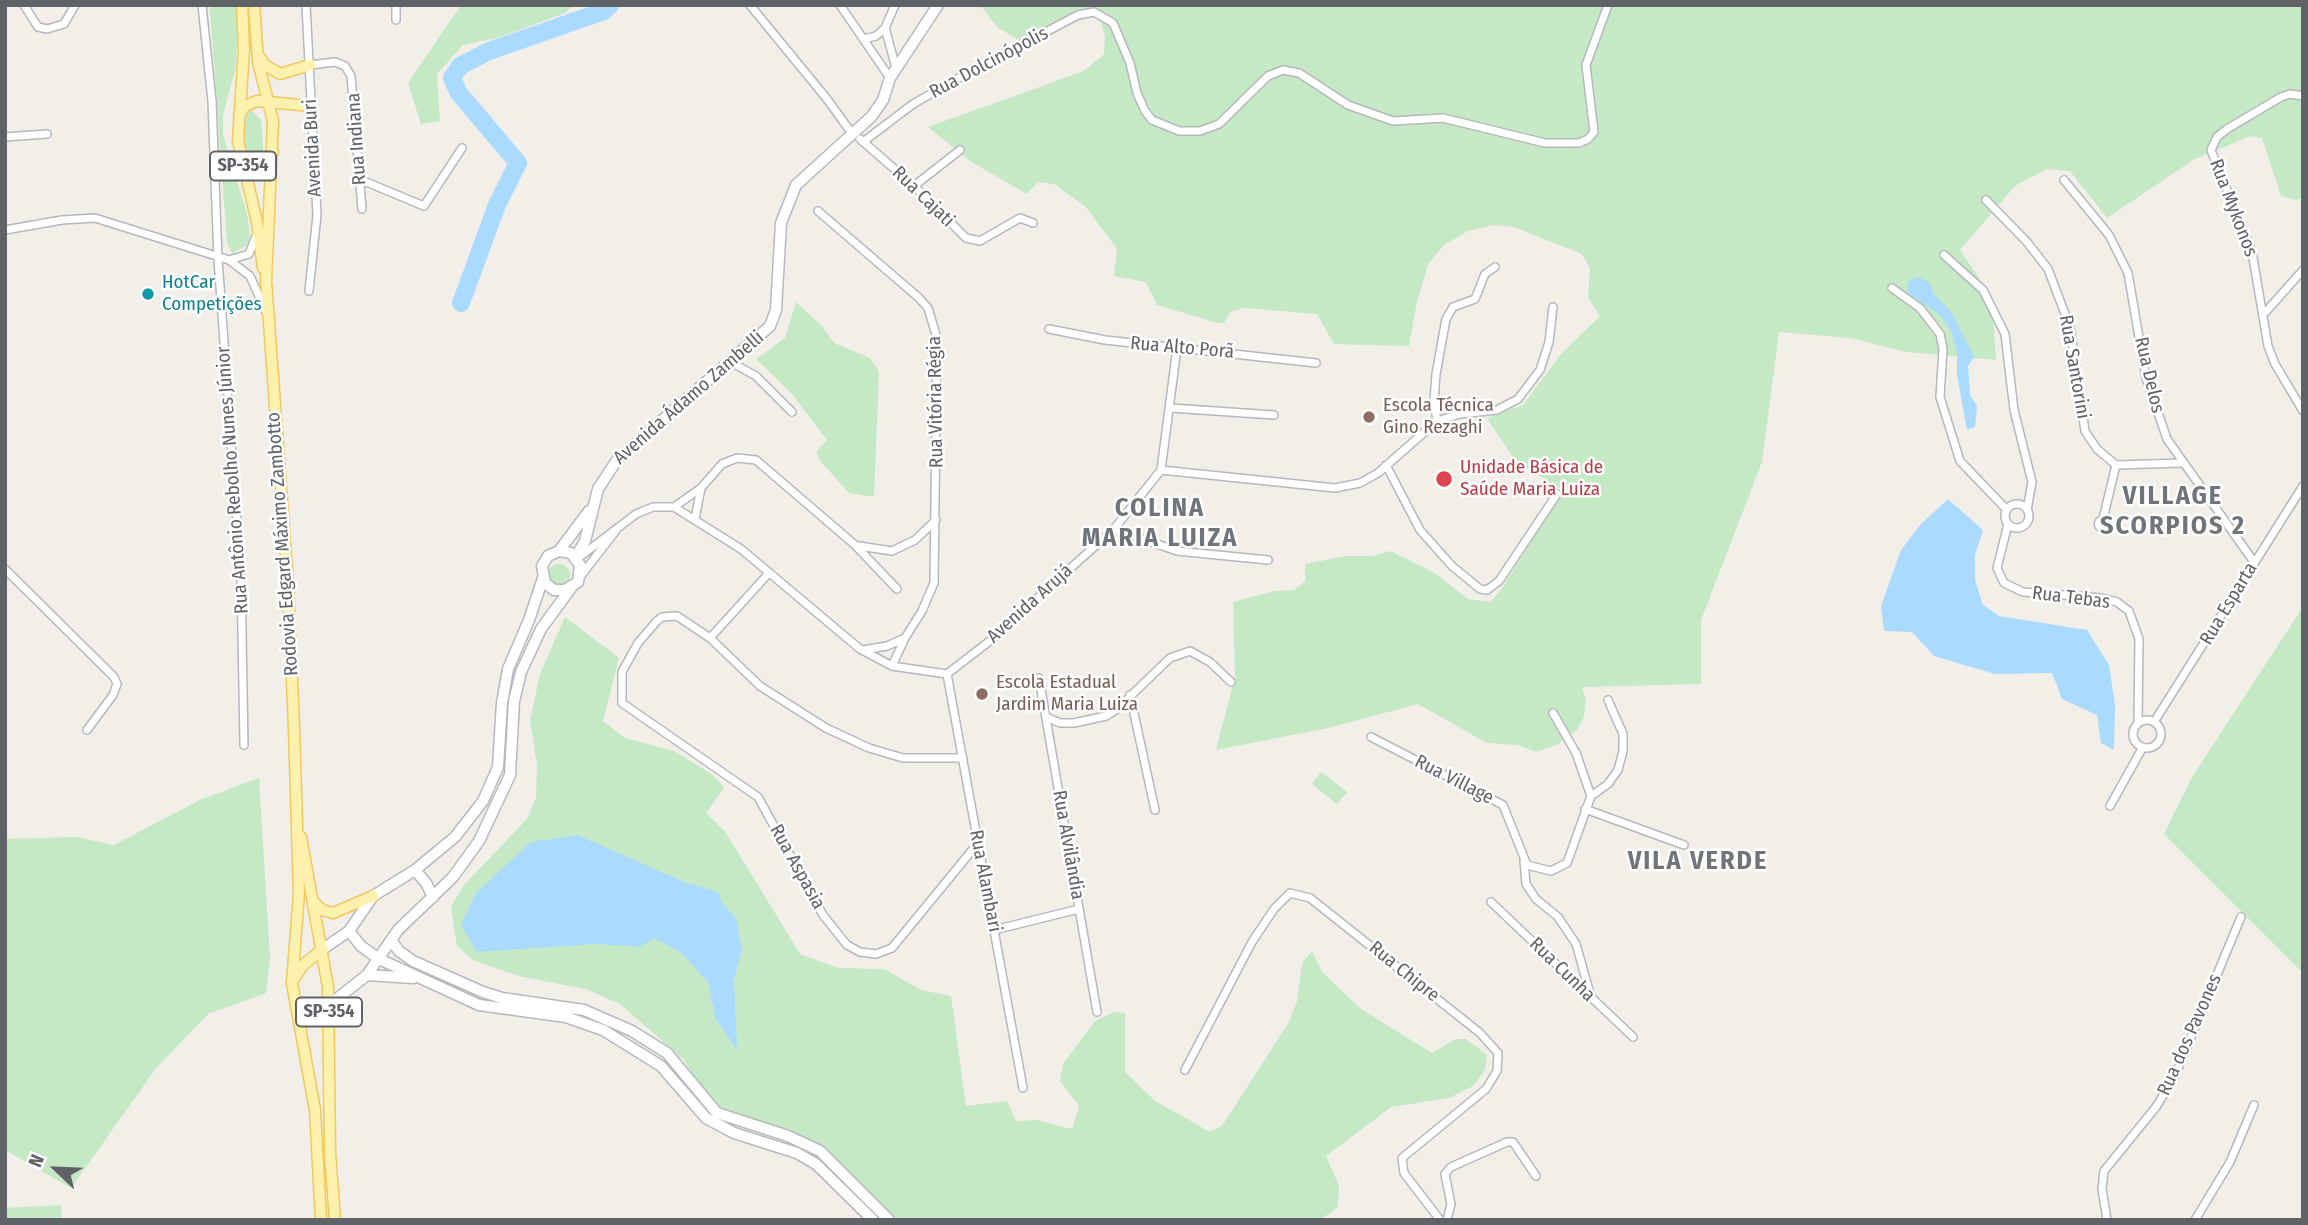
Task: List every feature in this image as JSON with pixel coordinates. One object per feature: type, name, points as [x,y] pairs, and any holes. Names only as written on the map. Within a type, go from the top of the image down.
[{"type":"main road","name":"Rodovia Edgard Máximo Zambotto","points":[[242,5],[244,61],[238,117],[240,152],[257,222],[266,281],[288,584],[297,807],[298,909],[292,983],[315,1110],[321,1220]]},
{"type":"main road","name":"Rodovia Edgard Máximo Zambotto","points":[[254,5],[256,51],[273,121],[266,281]]},
{"type":"main road","points":[[256,51],[265,65],[280,74],[310,65]]},
{"type":"main road","points":[[238,117],[250,102],[310,106]]},
{"type":"main road","points":[[273,121],[287,105]]},
{"type":"main road","points":[[240,152],[247,160],[258,164],[273,151]]},
{"type":"main road","name":"Rodovia Edgard Máximo Zambotto","points":[[297,807],[323,949],[329,1004],[330,1153],[335,1220]]},
{"type":"main road","points":[[314,902],[321,910],[333,913],[373,897]]},
{"type":"main road","points":[[292,983],[303,965],[323,949]]},
{"type":"main road","points":[[296,1006],[311,1009],[329,1004]]},
{"type":"street","points":[[24,5],[38,27],[47,29],[64,24],[75,5]]},
{"type":"street","name":"Rua Antônio Rebolho Nunes Júnior","points":[[202,5],[212,101],[218,259],[241,577],[244,745]]},
{"type":"street","name":"Avenida Buri","points":[[306,5],[317,215],[309,291]]},
{"type":"street","points":[[396,5],[396,20]]},
{"type":"street","name":"Rua Cajati","points":[[750,5],[857,137],[914,186],[966,238],[980,241],[1020,218],[1033,223]]},
{"type":"street","points":[[839,5],[893,74]]},
{"type":"street","points":[[864,39],[876,36],[885,29],[895,5]]},
{"type":"street","name":"Avenida Ádamo Zambelli","points":[[323,949],[348,931],[373,897],[415,870],[470,820],[494,780],[501,751],[506,678],[543,578],[544,561],[559,551],[590,509],[603,478],[617,460],[729,360],[765,333],[773,321],[778,298],[781,223],[796,186],[816,164],[857,137],[883,100],[893,74],[938,5]]},
{"type":"street","name":"Rua Dolcinópolis","points":[[857,137],[955,80],[1078,15],[1094,12],[1113,23],[1130,63],[1137,93],[1145,111],[1153,120],[1178,131],[1200,131],[1219,124],[1268,76],[1283,69],[1299,73],[1348,105],[1393,121],[1443,118],[1545,143],[1579,143],[1594,132],[1586,65],[1608,5]]},
{"type":"street","points":[[885,29],[893,74]]},
{"type":"street","name":"Rua Indiana","points":[[310,65],[335,62],[345,66],[351,76],[362,209]]},
{"type":"street","name":"Rua Mykonos","points":[[2303,96],[2290,94],[2281,97],[2227,129],[2217,137],[2211,150],[2252,252],[2275,364],[2303,411]]},
{"type":"street","points":[[5,137],[47,134]]},
{"type":"street","points":[[359,179],[424,206],[432,198],[462,148]]},
{"type":"street","points":[[914,186],[960,150]]},
{"type":"street","name":"Rua Delos","points":[[2064,180],[2109,235],[2128,273],[2154,409],[2167,439],[2254,562]]},
{"type":"street","name":"Rua Santorini","points":[[1986,200],[2027,242],[2048,269],[2070,327],[2085,431],[2097,449],[2116,465]]},
{"type":"street","name":"Rua Vitória Régia","points":[[818,211],[918,297],[928,308],[937,338],[934,583],[892,666]]},
{"type":"street","points":[[5,230],[62,220],[94,218],[218,259],[229,260],[249,254],[255,240],[257,222]]},
{"type":"street","points":[[1944,255],[1983,290],[2005,334],[2014,410],[2032,482],[2026,524],[2019,528],[2008,524],[2005,517],[2007,510],[2017,504],[2027,510]]},
{"type":"street","points":[[229,260],[250,276],[268,316]]},
{"type":"street","points":[[1437,421],[1434,401],[1439,347],[1446,319],[1453,307],[1463,301],[1475,299],[1485,274],[1495,267]]},
{"type":"street","points":[[2263,315],[2303,270]]},
{"type":"street","points":[[1892,288],[1920,308],[1940,334],[1943,349],[1940,397],[1960,461],[2007,510]]},
{"type":"street","points":[[1177,348],[1161,470],[1335,488],[1360,483],[1386,465],[1437,421],[1460,414],[1497,410],[1518,400],[1540,370],[1549,342],[1553,307]]},
{"type":"street","name":"Rua Alto Porã","points":[[1049,329],[1105,340],[1316,363]]},
{"type":"street","points":[[729,360],[756,376],[792,412]]},
{"type":"street","points":[[1171,408],[1274,415]]},
{"type":"street","points":[[674,508],[701,488],[716,470],[729,461],[737,458],[756,460],[855,545],[897,589]]},
{"type":"street","points":[[2103,519],[2116,465],[2182,463]]},
{"type":"street","points":[[1386,465],[1420,530],[1452,566],[1480,589],[1487,590],[1499,582],[1557,494]]},
{"type":"street","name":"Avenida Arujá","points":[[947,674],[991,640],[1114,528],[1161,470]]},
{"type":"street","name":"Rua Esparta","points":[[2154,722],[2303,486]]},
{"type":"street","points":[[695,519],[701,488]]},
{"type":"street","points":[[559,551],[577,558],[619,526],[653,507],[674,508],[741,548],[863,650],[892,666],[947,674]]},
{"type":"street","name":"Avenida Ádamo Zambelli","points":[[580,577],[577,558],[585,541],[590,509]]},
{"type":"street","points":[[855,545],[868,550],[892,551],[915,540],[936,520]]},
{"type":"street","name":"Rua Tebas","points":[[2008,524],[1997,568],[2004,583],[2023,592],[2102,598],[2117,602],[2129,611],[2139,639],[2138,723]]},
{"type":"street","points":[[329,1004],[367,975],[391,940],[465,863],[502,796],[513,761],[512,716],[521,672],[541,629],[607,546],[619,526]]},
{"type":"street","points":[[1114,528],[1177,551],[1268,560]]},
{"type":"street","points":[[5,569],[114,677],[117,684],[113,695],[87,730]]},
{"type":"street","points":[[769,573],[710,638],[760,686],[826,728],[894,756],[921,760],[962,758]]},
{"type":"street","points":[[543,578],[554,590],[571,588]]},
{"type":"street","name":"Rua Aspasia","points":[[710,638],[677,616],[662,617],[638,643],[622,672],[622,703],[758,797],[823,915],[847,945],[860,953],[876,954],[899,941],[978,843]]},
{"type":"street","points":[[863,650],[887,646],[905,638]]},
{"type":"street","points":[[1045,717],[1060,723],[1089,721],[1116,709],[1170,658],[1190,651],[1203,656],[1231,682]]},
{"type":"street","name":"Rua Alambari","points":[[947,674],[1023,1088]]},
{"type":"street","name":"Rua Alvilândia","points":[[1039,678],[1097,1012]]},
{"type":"street","points":[[1130,695],[1155,810]]},
{"type":"street","points":[[1523,858],[1531,867],[1541,871],[1551,871],[1567,863],[1591,796],[1608,784],[1618,770],[1623,751],[1623,734],[1608,700]]},
{"type":"street","points":[[1553,713],[1576,753],[1591,796]]},
{"type":"street","points":[[2145,720],[2154,722],[2160,729],[2161,738],[2151,747],[2143,747],[2134,737],[2138,723],[2145,720]]},
{"type":"street","name":"Rua Village","points":[[1371,737],[1503,805],[1523,858],[1526,884],[1536,899],[1558,917],[1576,944],[1591,997]]},
{"type":"street","points":[[2109,806],[2143,747]]},
{"type":"street","points":[[1585,809],[1684,845]]},
{"type":"street","points":[[415,870],[433,897]]},
{"type":"street","name":"Rua Chipre","points":[[1185,1070],[1252,943],[1273,909],[1290,892],[1310,898],[1480,1033],[1497,1054],[1497,1071],[1486,1089],[1402,1158],[1404,1173],[1440,1220]]},
{"type":"street","name":"Rua Cunha","points":[[1491,902],[1633,1037]]},
{"type":"street","points":[[995,930],[1079,909]]},
{"type":"street","name":"Rua dos Pavones","points":[[2107,1220],[2102,1189],[2104,1171],[2156,1107],[2174,1078],[2241,917]]},
{"type":"street","points":[[348,931],[361,946],[379,959],[479,1005],[566,1017],[603,1030],[661,1066],[706,1118],[734,1133],[796,1153],[816,1164],[873,1220]]},
{"type":"street","points":[[391,940],[404,955],[438,974],[502,998],[584,1010],[632,1031],[676,1062],[717,1113],[788,1136],[820,1151],[889,1220]]},
{"type":"street","points":[[367,975],[423,979]]},
{"type":"street","points":[[2195,1220],[2230,1162],[2255,1105]]},
{"type":"street","points":[[1447,1220],[1451,1204],[1445,1174],[1451,1167],[1507,1142],[1513,1142],[1536,1176]]},
{"type":"green space","points":[[213,5],[236,5],[238,19],[236,67],[223,115],[223,135],[247,214],[250,236],[246,246],[232,253],[227,243],[210,9]]},
{"type":"green space","points":[[461,5],[573,5],[565,13],[497,38],[463,45],[437,74],[440,121],[421,124],[408,83]]},
{"type":"green space","points":[[980,5],[2303,5],[2303,198],[2295,200],[2281,196],[2262,138],[2250,136],[2193,160],[2107,218],[2070,171],[2047,169],[2015,186],[1960,250],[1979,278],[1993,315],[1996,360],[1906,352],[1851,338],[1779,332],[1762,462],[1701,620],[1701,684],[1582,687],[1586,700],[1584,717],[1577,730],[1558,744],[1536,752],[1518,745],[1487,743],[1418,704],[1328,728],[1216,750],[1235,677],[1233,602],[1274,591],[1294,590],[1305,581],[1305,564],[1346,556],[1374,556],[1390,551],[1433,572],[1468,599],[1490,602],[1500,591],[1563,491],[1514,459],[1487,418],[1523,405],[1561,354],[1600,316],[1588,298],[1590,268],[1582,254],[1514,227],[1493,225],[1468,231],[1444,245],[1428,264],[1416,306],[1409,346],[1334,344],[1317,314],[1243,308],[1230,312],[1224,323],[1157,305],[1146,282],[1114,276],[1117,249],[1086,207],[1054,184],[1038,182],[1027,194],[970,161],[928,127],[1084,71],[1104,54],[1105,36],[1101,23],[1089,8],[1021,41],[998,28]]},
{"type":"green space","points":[[251,110],[261,120],[263,142],[263,151],[252,158],[246,149],[243,132],[244,115]]},
{"type":"green space","points":[[796,302],[822,326],[834,343],[870,358],[879,371],[874,497],[849,493],[821,462],[816,452],[827,440],[792,394],[756,359],[785,338]]},
{"type":"green space","points":[[559,564],[567,567],[570,575],[567,583],[559,586],[551,583],[548,575],[551,567]]},
{"type":"green space","points":[[2303,607],[2303,973],[2164,834],[2192,777]]},
{"type":"green space","points":[[565,617],[619,658],[603,721],[625,738],[674,751],[713,775],[724,788],[706,813],[726,833],[800,954],[838,968],[884,969],[921,990],[951,996],[966,1106],[1007,1101],[1016,1121],[1036,1120],[1072,1129],[1079,1106],[1060,1081],[1063,1064],[1095,1021],[1114,1012],[1125,1013],[1125,1072],[1155,1101],[1210,1132],[1222,1126],[1289,1022],[1297,1001],[1302,963],[1312,951],[1322,972],[1361,1009],[1432,1053],[1455,1039],[1466,1039],[1487,1055],[1485,1070],[1473,1086],[1449,1098],[1391,1107],[1326,1156],[1339,1186],[1338,1207],[1320,1220],[896,1220],[817,1143],[720,1109],[703,1091],[684,1060],[620,1004],[586,989],[518,976],[473,960],[457,946],[451,907],[464,885],[527,819],[536,798],[537,765],[530,721],[540,674]]},
{"type":"green space","points":[[1321,772],[1347,792],[1337,804],[1312,784]]},
{"type":"green space","points":[[259,778],[270,959],[266,993],[208,1014],[157,1067],[71,1188],[5,1150],[5,839],[76,837],[114,845],[202,799]]},
{"type":"green space","points":[[61,1205],[62,1220],[5,1220],[5,1208]]},
{"type":"water","points":[[1919,277],[1930,283],[1933,293],[1951,312],[1974,357],[1968,366],[1970,395],[1977,406],[1975,427],[1967,430],[1957,375],[1957,353],[1951,331],[1941,316],[1907,292],[1909,280]]},
{"type":"water","points":[[1948,499],[1983,530],[1975,555],[1975,580],[1983,605],[1999,616],[2087,630],[2109,665],[2115,705],[2114,750],[2101,743],[2097,715],[2062,699],[2052,673],[1995,674],[1934,656],[1912,632],[1884,631],[1881,606],[1901,550],[1921,524]]},
{"type":"water","points":[[578,835],[684,882],[718,892],[722,903],[736,918],[742,950],[734,980],[737,1050],[716,1020],[708,982],[680,952],[654,938],[640,947],[597,944],[477,952],[461,925],[476,893],[531,842]]},
{"type":"waterway","points":[[461,303],[497,205],[518,163],[458,92],[452,78],[460,66],[489,51],[604,11],[610,5]]},
{"type":"place","name":"HotCar Competições","points":[[148,294]]},
{"type":"place","name":"Escola Técnica Gino Rezaghi","points":[[1369,417]]},
{"type":"place","name":"Unidade Básica de Saúde Maria Luiza","points":[[1444,479]]},
{"type":"place","name":"Escola Estadual Jardim Maria Luiza","points":[[982,694]]},
{"type":"district","name":"VILLAGE SCORPIOS 2","points":[[2173,512]]},
{"type":"district","name":"COLINA MARIA LUIZA","points":[[1160,524]]},
{"type":"district","name":"VILA VERDE","points":[[1698,862]]}]
